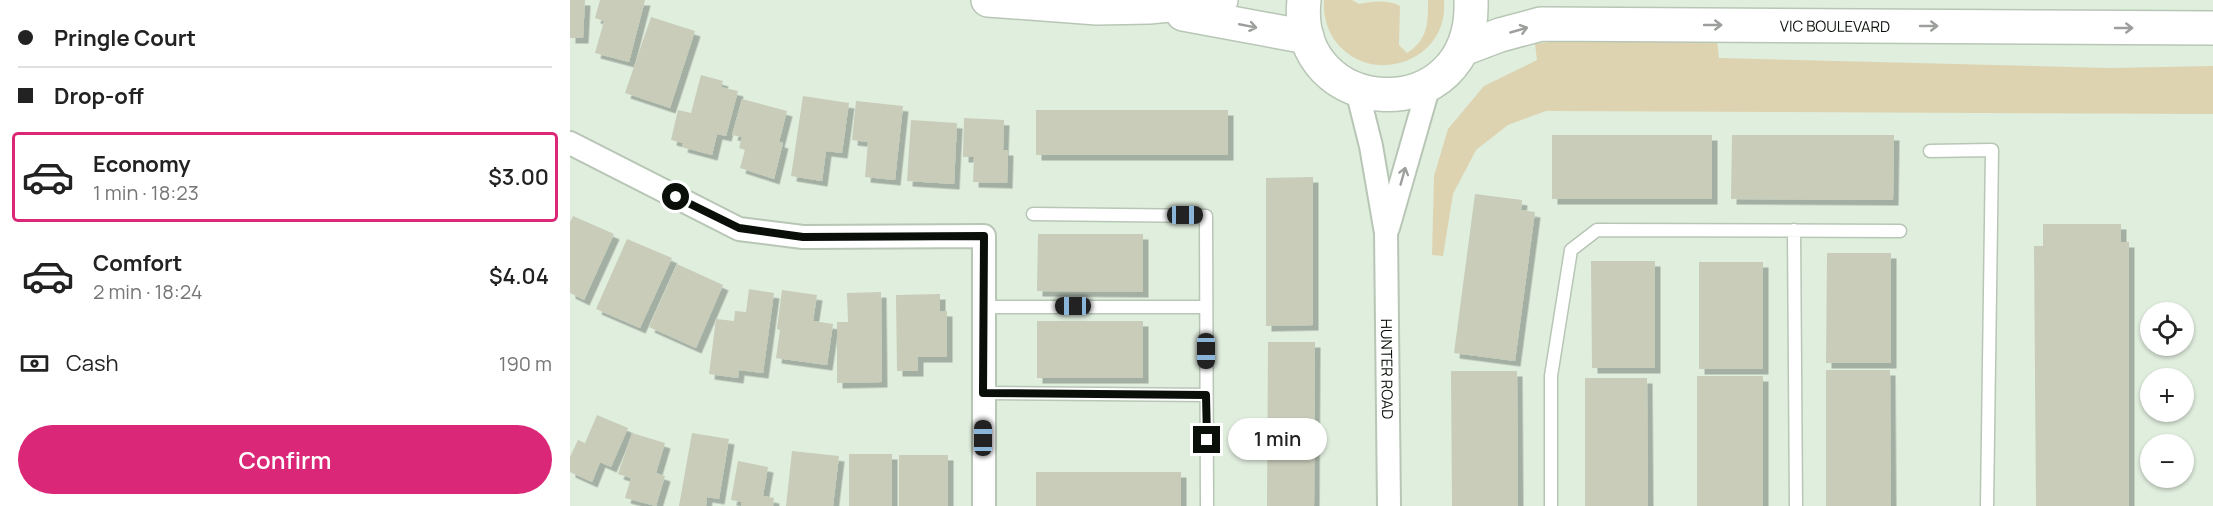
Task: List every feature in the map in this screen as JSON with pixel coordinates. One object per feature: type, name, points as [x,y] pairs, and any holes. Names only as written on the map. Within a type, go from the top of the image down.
[{"type":"street","points":[[988,0],[1097,8],[1149,7],[1221,0]]},
{"type":"street","points":[[1304,0],[1303,15],[1307,38],[1318,60],[1335,78],[1357,90],[1381,96],[1406,94],[1429,85],[1449,70],[1463,49],[1471,26],[1471,0]]},
{"type":"street","points":[[1149,7],[1307,38]]},
{"type":"street","name":"VIC BOULEVARD","points":[[1463,49],[1500,35],[1541,24],[2213,28]]},
{"type":"street","name":"HUNTER ROAD","points":[[1386,232],[1429,85]]},
{"type":"street","name":"HUNTER ROAD","points":[[1357,90],[1371,146],[1386,232],[1389,506]]},
{"type":"street","points":[[570,143],[739,228],[803,237],[984,236],[984,506]]},
{"type":"lane","points":[[1930,151],[1992,150],[1987,506]]},
{"type":"lane","points":[[1033,214],[1206,216],[1207,506]]},
{"type":"lane","points":[[1551,506],[1551,376],[1570,250],[1597,230],[1900,231]]},
{"type":"lane","points":[[1794,230],[1796,506]]},
{"type":"lane","points":[[983,307],[1206,308]]},
{"type":"lane","points":[[983,393],[1206,395]]},
{"type":"shaded area","points":[[1324,0],[1352,0],[1359,4],[1386,2],[1400,6],[1399,45],[1407,53],[1423,37],[1427,23],[1428,0],[1444,0],[1442,22],[1434,40],[1420,54],[1403,62],[1384,65],[1364,62],[1347,53],[1332,36],[1325,18]]},
{"type":"shaded area","points":[[1569,39],[1717,41],[1719,58],[2110,68],[2213,66],[2213,114],[1546,111],[1508,125],[1476,150],[1453,194],[1443,256],[1432,255],[1434,176],[1448,129],[1484,86],[1537,60],[1535,44]]},
{"type":"building","points":[[570,0],[585,0],[583,38],[570,38]]},
{"type":"building","points":[[600,0],[645,0],[629,62],[595,53],[604,21],[595,18]]},
{"type":"building","points":[[651,17],[695,31],[670,108],[625,93]]},
{"type":"building","points":[[701,75],[723,81],[721,87],[738,91],[726,136],[717,134],[712,155],[682,147],[683,143],[671,140],[678,110],[691,113]]},
{"type":"building","points":[[803,96],[849,103],[842,153],[826,151],[822,181],[791,176]]},
{"type":"building","points":[[742,99],[787,111],[779,142],[783,143],[774,179],[740,168],[745,150],[739,148],[742,137],[732,135]]},
{"type":"building","points":[[856,101],[903,106],[895,180],[865,177],[868,142],[852,140]]},
{"type":"building","points":[[1036,110],[1228,110],[1228,155],[1036,155]]},
{"type":"building","points":[[964,118],[1004,120],[1003,150],[1008,150],[1007,183],[973,182],[974,157],[963,157]]},
{"type":"building","points":[[911,120],[957,123],[954,184],[907,181]]},
{"type":"building","points":[[1552,135],[1712,135],[1712,199],[1552,199]]},
{"type":"building","points":[[1732,135],[1894,135],[1893,200],[1731,199]]},
{"type":"building","points":[[1313,177],[1313,325],[1266,326],[1266,178]]},
{"type":"building","points":[[1475,194],[1522,200],[1521,210],[1535,212],[1515,361],[1454,353]]},
{"type":"building","points":[[573,216],[614,234],[584,300],[570,293],[570,222]]},
{"type":"building","points":[[2043,224],[2121,224],[2121,242],[2129,242],[2129,506],[2036,506],[2034,246],[2043,246]]},
{"type":"building","points":[[1038,234],[1143,234],[1143,292],[1037,291]]},
{"type":"building","points":[[627,239],[672,258],[640,328],[596,309]]},
{"type":"building","points":[[1827,253],[1891,253],[1891,363],[1826,363]]},
{"type":"building","points":[[1591,261],[1655,261],[1655,368],[1592,368]]},
{"type":"building","points":[[1699,262],[1763,262],[1763,369],[1699,369]]},
{"type":"building","points":[[677,264],[723,285],[696,348],[649,327]]},
{"type":"building","points":[[749,289],[774,293],[763,373],[739,370],[738,378],[709,374],[716,319],[734,321],[735,311],[746,312]]},
{"type":"building","points":[[782,290],[817,295],[813,321],[833,324],[827,365],[776,358]]},
{"type":"building","points":[[881,292],[882,382],[837,383],[837,322],[848,322],[847,293]]},
{"type":"building","points":[[940,294],[940,311],[947,311],[947,357],[918,357],[918,371],[897,371],[896,295]]},
{"type":"building","points":[[1037,321],[1143,321],[1143,378],[1037,378]]},
{"type":"building","points":[[1268,342],[1315,342],[1314,506],[1267,506]]},
{"type":"building","points":[[1826,370],[1890,370],[1891,506],[1826,506]]},
{"type":"building","points":[[1451,371],[1517,371],[1518,506],[1452,506]]},
{"type":"building","points":[[1697,376],[1763,376],[1763,506],[1697,506]]},
{"type":"building","points":[[1585,378],[1647,378],[1648,506],[1585,506]]},
{"type":"building","points":[[597,415],[628,428],[611,467],[600,462],[592,482],[570,472],[570,457],[578,440],[585,443]]},
{"type":"building","points":[[632,433],[665,443],[656,473],[665,476],[656,506],[625,498],[631,478],[618,474]]},
{"type":"building","points":[[692,433],[729,439],[719,499],[707,497],[706,506],[679,506]]},
{"type":"building","points":[[792,451],[839,456],[833,506],[786,506]]},
{"type":"building","points":[[849,454],[892,454],[892,506],[849,506]]},
{"type":"building","points":[[899,455],[948,455],[948,506],[899,506]]},
{"type":"building","points":[[738,461],[768,467],[763,496],[774,498],[773,506],[741,506],[742,502],[731,500]]},
{"type":"building","points":[[1036,472],[1181,472],[1181,506],[1036,506]]},
{"type":"route","points":[[676,197],[739,228],[803,237],[984,236],[983,393],[1206,395],[1207,440]]}]
